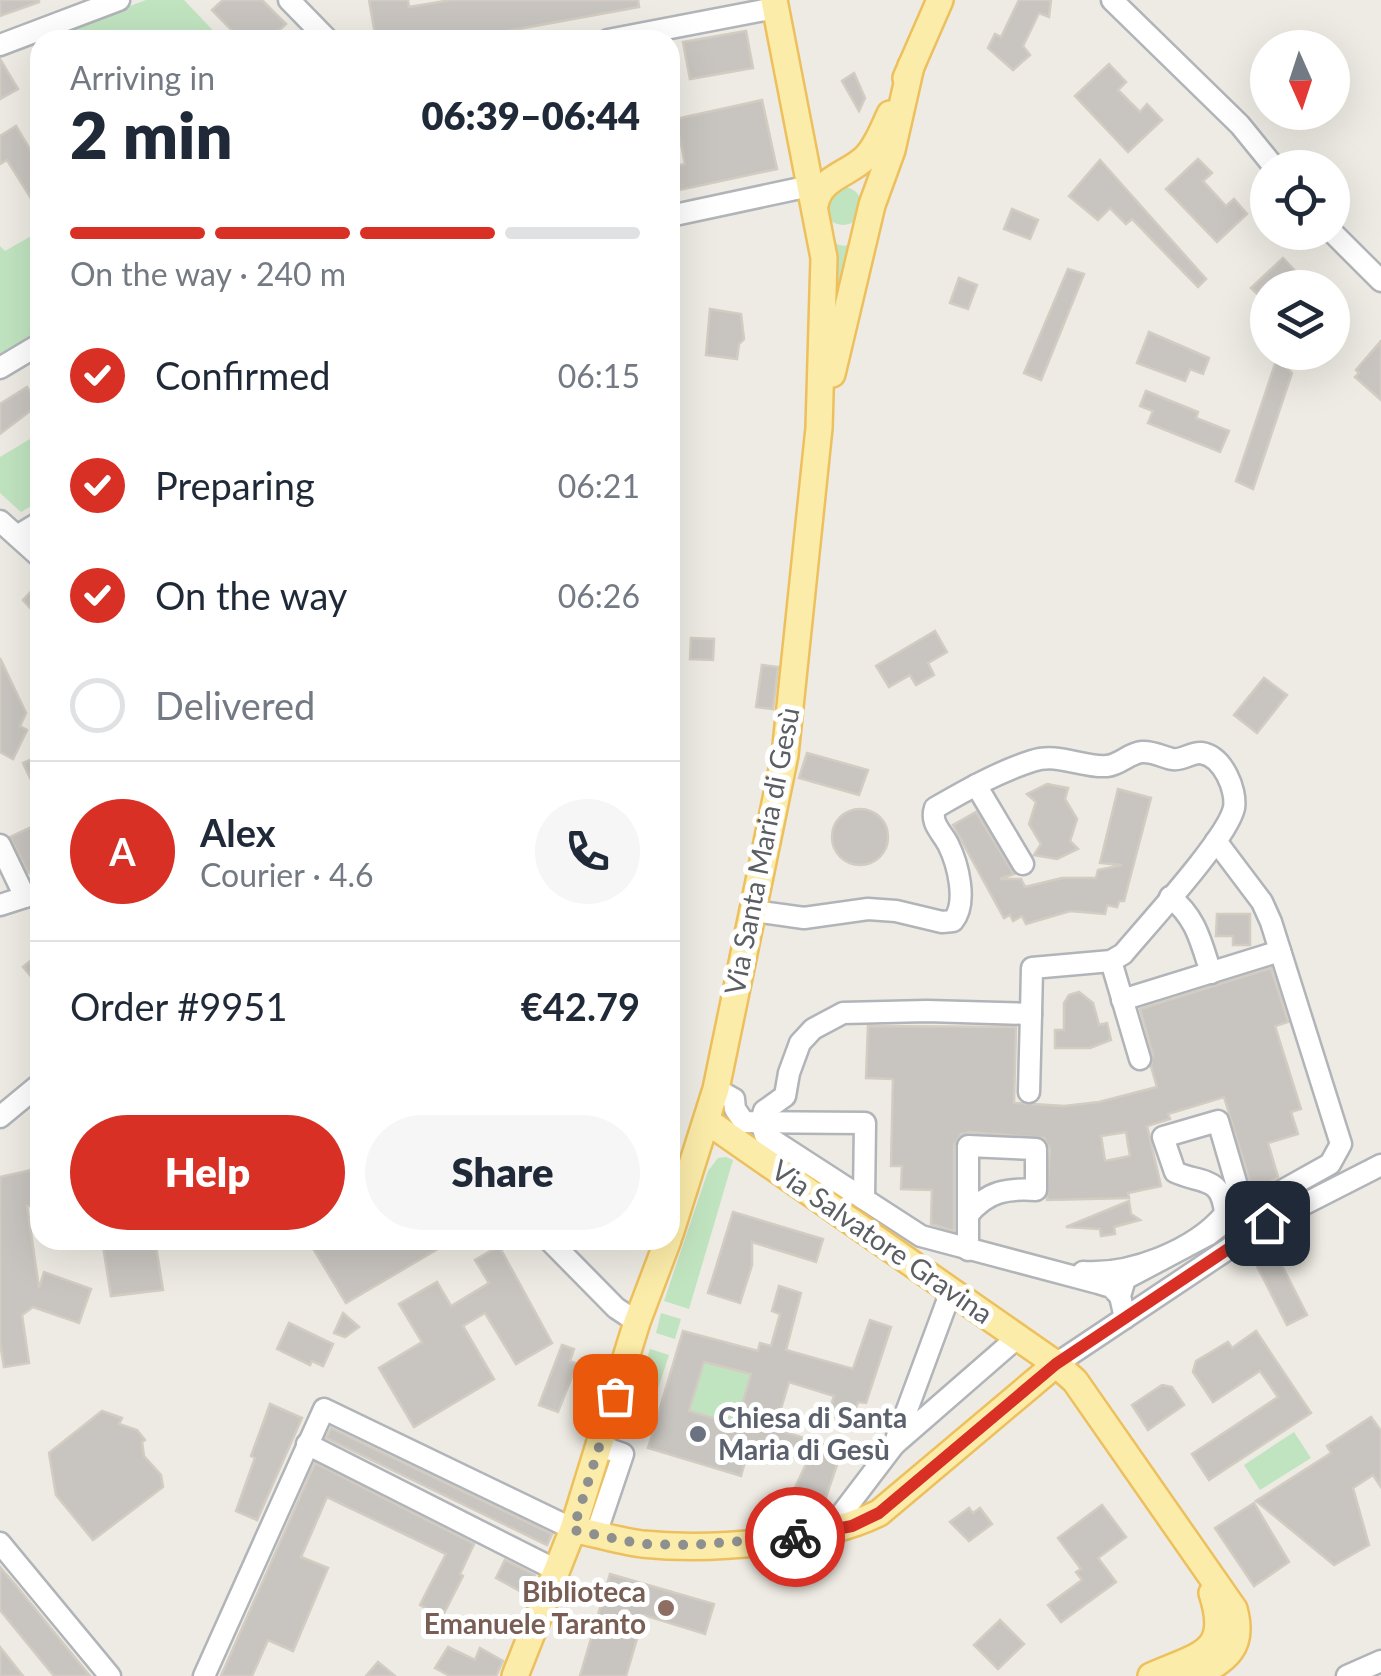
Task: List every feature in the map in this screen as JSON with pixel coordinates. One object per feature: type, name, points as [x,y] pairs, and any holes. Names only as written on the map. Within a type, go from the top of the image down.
[{"type":"main road","points":[[814,203],[821,188],[844,176],[877,142],[940,0]]},
{"type":"main road","points":[[774,4],[825,276],[819,428]]},
{"type":"main road","points":[[819,428],[871,211],[892,150],[911,66]]},
{"type":"main road","points":[[794,96],[816,156],[844,176],[864,184],[871,211],[862,227],[844,234],[832,231],[814,203]]},
{"type":"main road","name":"Via Santa Maria di Gesù","points":[[680,1208],[716,1088],[786,756],[819,428]]},
{"type":"main road","name":"Via Salvatore Gravina","points":[[707,1121],[1018,1337],[1075,1381],[1204,1570]]},
{"type":"main road","points":[[515,1676],[556,1570],[584,1532],[602,1440],[637,1322],[664,1250]]},
{"type":"main road","points":[[602,1440],[642,1344],[670,1250]]},
{"type":"main road","points":[[584,1532],[641,1544],[691,1545],[827,1533],[852,1526],[879,1513],[1056,1364]]},
{"type":"main road","points":[[1151,1676],[1205,1652],[1217,1637],[1221,1620],[1204,1570]]},
{"type":"main road","points":[[1194,1676],[1229,1654],[1237,1640],[1234,1609],[1204,1570]]},
{"type":"street","points":[[59,30],[119,0]]},
{"type":"street","points":[[290,0],[318,30]]},
{"type":"street","points":[[654,30],[774,4]]},
{"type":"street","points":[[1117,4],[1260,150]]},
{"type":"street","points":[[0,45],[30,42]]},
{"type":"street","points":[[680,215],[814,203]]},
{"type":"street","points":[[1350,250],[1381,281]]},
{"type":"street","points":[[0,368],[30,350]]},
{"type":"street","points":[[0,521],[30,548]]},
{"type":"street","points":[[17,536],[30,528]]},
{"type":"street","points":[[754,911],[811,918],[836,911],[896,911],[952,921],[958,914],[960,899],[955,862],[933,814],[935,808],[1034,760],[1053,758],[1112,766],[1143,752],[1180,759],[1200,753],[1208,756],[1226,774],[1235,794],[1233,812],[1216,841],[1170,897],[1122,954],[1111,961],[1032,968],[1029,1092]]},
{"type":"street","points":[[976,785],[1023,864]]},
{"type":"street","points":[[1216,841],[1262,902],[1341,1144],[1330,1164],[1252,1207],[1240,1208]]},
{"type":"street","points":[[0,845],[30,891]]},
{"type":"street","points":[[0,905],[30,895]]},
{"type":"street","points":[[1170,897],[1186,909],[1194,922],[1211,973]]},
{"type":"street","points":[[1122,1000],[1280,951]]},
{"type":"street","points":[[1111,961],[1140,1059]]},
{"type":"street","points":[[1031,1014],[863,1011],[829,1018],[800,1043],[786,1096],[764,1111],[761,1122],[765,1135],[921,1236],[968,1250],[1084,1272],[1119,1286]]},
{"type":"street","points":[[716,1088],[734,1099],[735,1110],[744,1122],[865,1123],[864,1199]]},
{"type":"street","points":[[0,1117],[30,1092]]},
{"type":"street","points":[[1218,1121],[1240,1208],[1230,1222],[1119,1286],[1206,1232],[1225,1214],[1214,1184],[1176,1172],[1164,1137],[1218,1121]]},
{"type":"street","points":[[968,1215],[983,1199],[997,1192],[1012,1188],[1036,1190],[1036,1149],[968,1146],[968,1215],[968,1250]]},
{"type":"street","points":[[1056,1364],[1267,1223],[1381,1164]]},
{"type":"street","points":[[559,1250],[616,1308],[637,1322]]},
{"type":"street","points":[[1119,1286],[1126,1318]]},
{"type":"street","points":[[894,1446],[951,1290]]},
{"type":"street","points":[[827,1533],[894,1446],[1018,1337]]},
{"type":"street","points":[[204,1676],[324,1409],[584,1532]]},
{"type":"street","points":[[307,1444],[556,1570]]},
{"type":"street","points":[[0,1543],[110,1676]]},
{"type":"street","points":[[1347,1676],[1381,1662]]},
{"type":"green space","points":[[146,0],[184,0],[212,30],[67,30]]},
{"type":"green space","points":[[843,187],[856,193],[862,206],[856,219],[843,225],[830,219],[824,206],[830,193]]},
{"type":"green space","points":[[30,237],[30,338],[0,358],[0,246],[5,251]]},
{"type":"green space","points":[[832,243],[853,243],[836,301]]},
{"type":"green space","points":[[30,439],[30,507],[21,512],[0,493],[0,457]]},
{"type":"green space","points":[[718,1158],[733,1160],[689,1309],[664,1301],[708,1171]]},
{"type":"green space","points":[[661,1313],[681,1319],[675,1339],[656,1333]]},
{"type":"green space","points":[[650,1349],[669,1355],[647,1422],[629,1416]]},
{"type":"green space","points":[[704,1362],[751,1374],[736,1425],[689,1411]]},
{"type":"green space","points":[[1294,1432],[1311,1458],[1260,1490],[1244,1465]]},
{"type":"building","points":[[0,0],[39,0],[39,2],[0,16]]},
{"type":"building","points":[[223,0],[262,0],[286,24],[280,30],[231,30],[212,10]]},
{"type":"building","points":[[369,0],[408,0],[409,7],[451,0],[638,0],[639,7],[513,30],[374,30]]},
{"type":"building","points":[[1019,0],[1051,0],[1049,17],[1039,13],[1023,46],[1030,55],[1013,70],[988,48],[995,34],[1001,37]]},
{"type":"building","points":[[746,31],[753,68],[690,79],[683,42]]},
{"type":"building","points":[[0,59],[18,89],[0,99]]},
{"type":"building","points":[[1109,64],[1126,82],[1118,90],[1140,112],[1147,104],[1162,120],[1128,152],[1075,96]]},
{"type":"building","points":[[854,73],[865,98],[859,111],[842,81]]},
{"type":"building","points":[[762,100],[777,169],[680,190],[680,165],[685,164],[680,118]]},
{"type":"building","points":[[16,126],[30,149],[30,197],[7,160],[0,164],[0,136]]},
{"type":"building","points":[[1198,159],[1212,173],[1203,181],[1226,206],[1234,199],[1247,214],[1217,242],[1166,189]]},
{"type":"building","points":[[1100,160],[1206,279],[1198,287],[1132,219],[1126,224],[1110,208],[1098,220],[1069,196]]},
{"type":"building","points":[[1012,209],[1038,220],[1030,239],[1004,229]]},
{"type":"building","points":[[1283,258],[1294,270],[1270,270]]},
{"type":"building","points":[[1068,269],[1084,274],[1041,380],[1024,373]]},
{"type":"building","points":[[959,278],[977,285],[968,309],[950,303]]},
{"type":"building","points":[[710,309],[741,314],[744,339],[739,344],[737,359],[706,355]]},
{"type":"building","points":[[1149,332],[1209,358],[1203,374],[1190,369],[1185,381],[1137,363]]},
{"type":"building","points":[[1381,341],[1381,400],[1355,377],[1359,373],[1356,370]]},
{"type":"building","points":[[1273,370],[1289,370],[1292,373],[1253,489],[1236,481]]},
{"type":"building","points":[[27,387],[30,392],[30,411],[0,434],[0,404]]},
{"type":"building","points":[[1146,391],[1198,412],[1196,418],[1229,431],[1220,452],[1148,423],[1153,411],[1140,406]]},
{"type":"building","points":[[935,631],[947,652],[928,663],[934,675],[916,685],[910,675],[889,687],[876,666]]},
{"type":"building","points":[[691,638],[714,639],[713,660],[690,659]]},
{"type":"building","points":[[0,658],[26,713],[20,726],[27,730],[13,759],[0,752]]},
{"type":"building","points":[[762,665],[778,667],[773,709],[756,707]]},
{"type":"building","points":[[1264,678],[1287,695],[1257,733],[1234,715]]},
{"type":"building","points":[[807,753],[868,770],[859,795],[799,778]]},
{"type":"building","points":[[30,760],[30,778],[23,763]]},
{"type":"building","points":[[1047,784],[1068,788],[1065,799],[1077,819],[1070,841],[1078,849],[1057,859],[1034,855],[1041,844],[1029,824],[1036,802],[1027,794]]},
{"type":"building","points":[[1118,789],[1151,798],[1124,901],[1119,901],[1117,907],[1107,905],[1105,914],[1070,911],[1026,924],[1022,916],[1013,921],[1010,915],[1004,918],[953,825],[976,812],[1014,874],[1000,879],[1021,879],[1025,887],[1062,878],[1096,878],[1098,870],[1122,865],[1100,863]]},
{"type":"building","points":[[860,809],[880,817],[888,837],[880,857],[860,865],[840,857],[832,837],[840,817]]},
{"type":"building","points":[[30,828],[30,874],[28,872],[10,837]]},
{"type":"building","points":[[1217,914],[1250,914],[1250,945],[1233,945],[1233,936],[1216,936]]},
{"type":"building","points":[[1271,968],[1288,1022],[1275,1026],[1301,1109],[1291,1112],[1298,1134],[1268,1143],[1278,1177],[1253,1191],[1224,1097],[1168,1114],[1170,1119],[1147,1126],[1161,1186],[1128,1193],[1129,1198],[1047,1200],[1050,1149],[1044,1138],[961,1134],[954,1145],[954,1231],[931,1224],[932,1190],[901,1189],[902,1166],[891,1166],[893,1079],[866,1078],[868,1026],[1016,1027],[1014,1103],[1064,1106],[1099,1102],[1157,1087],[1140,1009]],"holes":[[[1126,1132],[1130,1156],[1105,1161],[1101,1136]]]},
{"type":"building","points":[[1079,992],[1093,1003],[1099,1025],[1107,1023],[1111,1040],[1090,1048],[1055,1048],[1055,1030],[1064,1030],[1064,1003],[1069,995]]},
{"type":"building","points":[[30,1170],[30,1250],[33,1250],[39,1288],[44,1272],[91,1289],[79,1323],[33,1307],[22,1315],[29,1363],[4,1367],[0,1342],[0,1177]]},
{"type":"building","points":[[1129,1201],[1131,1214],[1140,1220],[1114,1227],[1115,1234],[1101,1236],[1100,1229],[1066,1227]]},
{"type":"building","points":[[733,1212],[823,1239],[816,1262],[752,1242],[752,1265],[740,1303],[708,1293]]},
{"type":"building","points":[[104,1250],[157,1250],[163,1290],[111,1296]]},
{"type":"building","points":[[314,1250],[436,1250],[346,1303]]},
{"type":"building","points":[[492,1250],[501,1250],[552,1343],[516,1364],[485,1313],[463,1326],[494,1379],[414,1427],[379,1368],[422,1342],[399,1304],[437,1282],[451,1306],[489,1283],[475,1260]]},
{"type":"building","points":[[1276,1254],[1307,1315],[1287,1325],[1256,1264]]},
{"type":"building","points":[[779,1286],[801,1293],[786,1350],[853,1369],[870,1320],[891,1327],[866,1403],[858,1402],[851,1422],[828,1415],[834,1396],[789,1382],[775,1429],[842,1450],[824,1503],[792,1494],[807,1462],[750,1444],[741,1476],[648,1448],[683,1331],[758,1351],[760,1343],[771,1346],[780,1314],[772,1311]],"holes":[[[704,1362],[751,1374],[736,1425],[689,1411]]]},
{"type":"building","points":[[343,1313],[359,1327],[345,1337],[334,1333]]},
{"type":"building","points":[[289,1323],[333,1344],[323,1366],[312,1361],[310,1365],[277,1349]]},
{"type":"building","points":[[1256,1331],[1311,1413],[1209,1480],[1192,1454],[1278,1397],[1260,1371],[1213,1402],[1193,1372],[1196,1361],[1228,1342],[1232,1348]]},
{"type":"building","points":[[562,1345],[574,1349],[570,1361],[577,1364],[558,1412],[539,1405]]},
{"type":"building","points":[[1162,1385],[1172,1387],[1184,1405],[1148,1430],[1132,1405]]},
{"type":"building","points":[[270,1404],[302,1418],[257,1520],[236,1511]]},
{"type":"building","points":[[102,1411],[122,1418],[119,1424],[137,1430],[145,1440],[144,1456],[161,1475],[163,1487],[93,1540],[56,1495],[49,1453]]},
{"type":"building","points":[[1371,1417],[1381,1431],[1381,1487],[1373,1475],[1353,1488],[1369,1545],[1334,1565],[1256,1501],[1331,1453],[1327,1446]]},
{"type":"building","points":[[331,1428],[552,1534],[547,1545],[326,1438]]},
{"type":"building","points":[[315,1463],[474,1544],[460,1574],[463,1576],[442,1617],[420,1605],[446,1554],[327,1497],[301,1557],[328,1568],[293,1651],[268,1640],[252,1676],[221,1676]]},
{"type":"building","points":[[1254,1503],[1289,1562],[1254,1586],[1215,1528]]},
{"type":"building","points":[[1102,1505],[1126,1537],[1098,1558],[1116,1582],[1061,1622],[1048,1605],[1082,1580],[1076,1572],[1081,1569],[1058,1538]]},
{"type":"building","points":[[969,1508],[973,1513],[980,1508],[992,1524],[969,1541],[950,1522]]},
{"type":"building","points":[[505,1560],[535,1575],[527,1595],[496,1578]]},
{"type":"building","points":[[0,1567],[90,1676],[54,1676],[0,1610]]},
{"type":"building","points":[[610,1574],[714,1604],[705,1634],[644,1615],[626,1676],[580,1676]]},
{"type":"building","points":[[1000,1620],[1024,1644],[998,1669],[974,1645]]},
{"type":"building","points":[[0,1647],[23,1676],[0,1676]]},
{"type":"building","points":[[448,1647],[475,1660],[480,1648],[503,1661],[496,1676],[450,1676],[435,1668]]},
{"type":"building","points":[[378,1662],[395,1676],[366,1676]]},
{"type":"way so far","points":[[615,1396],[573,1530],[641,1544],[691,1545],[795,1537]]},
{"type":"place","name":"Chiesa di Santa Maria di Gesù","points":[[698,1434]]},
{"type":"place","name":"Biblioteca Emanuele Taranto","points":[[666,1608]]},
{"type":"route","points":[[795,1537],[852,1526],[879,1513],[1056,1364],[1267,1223]]}]
